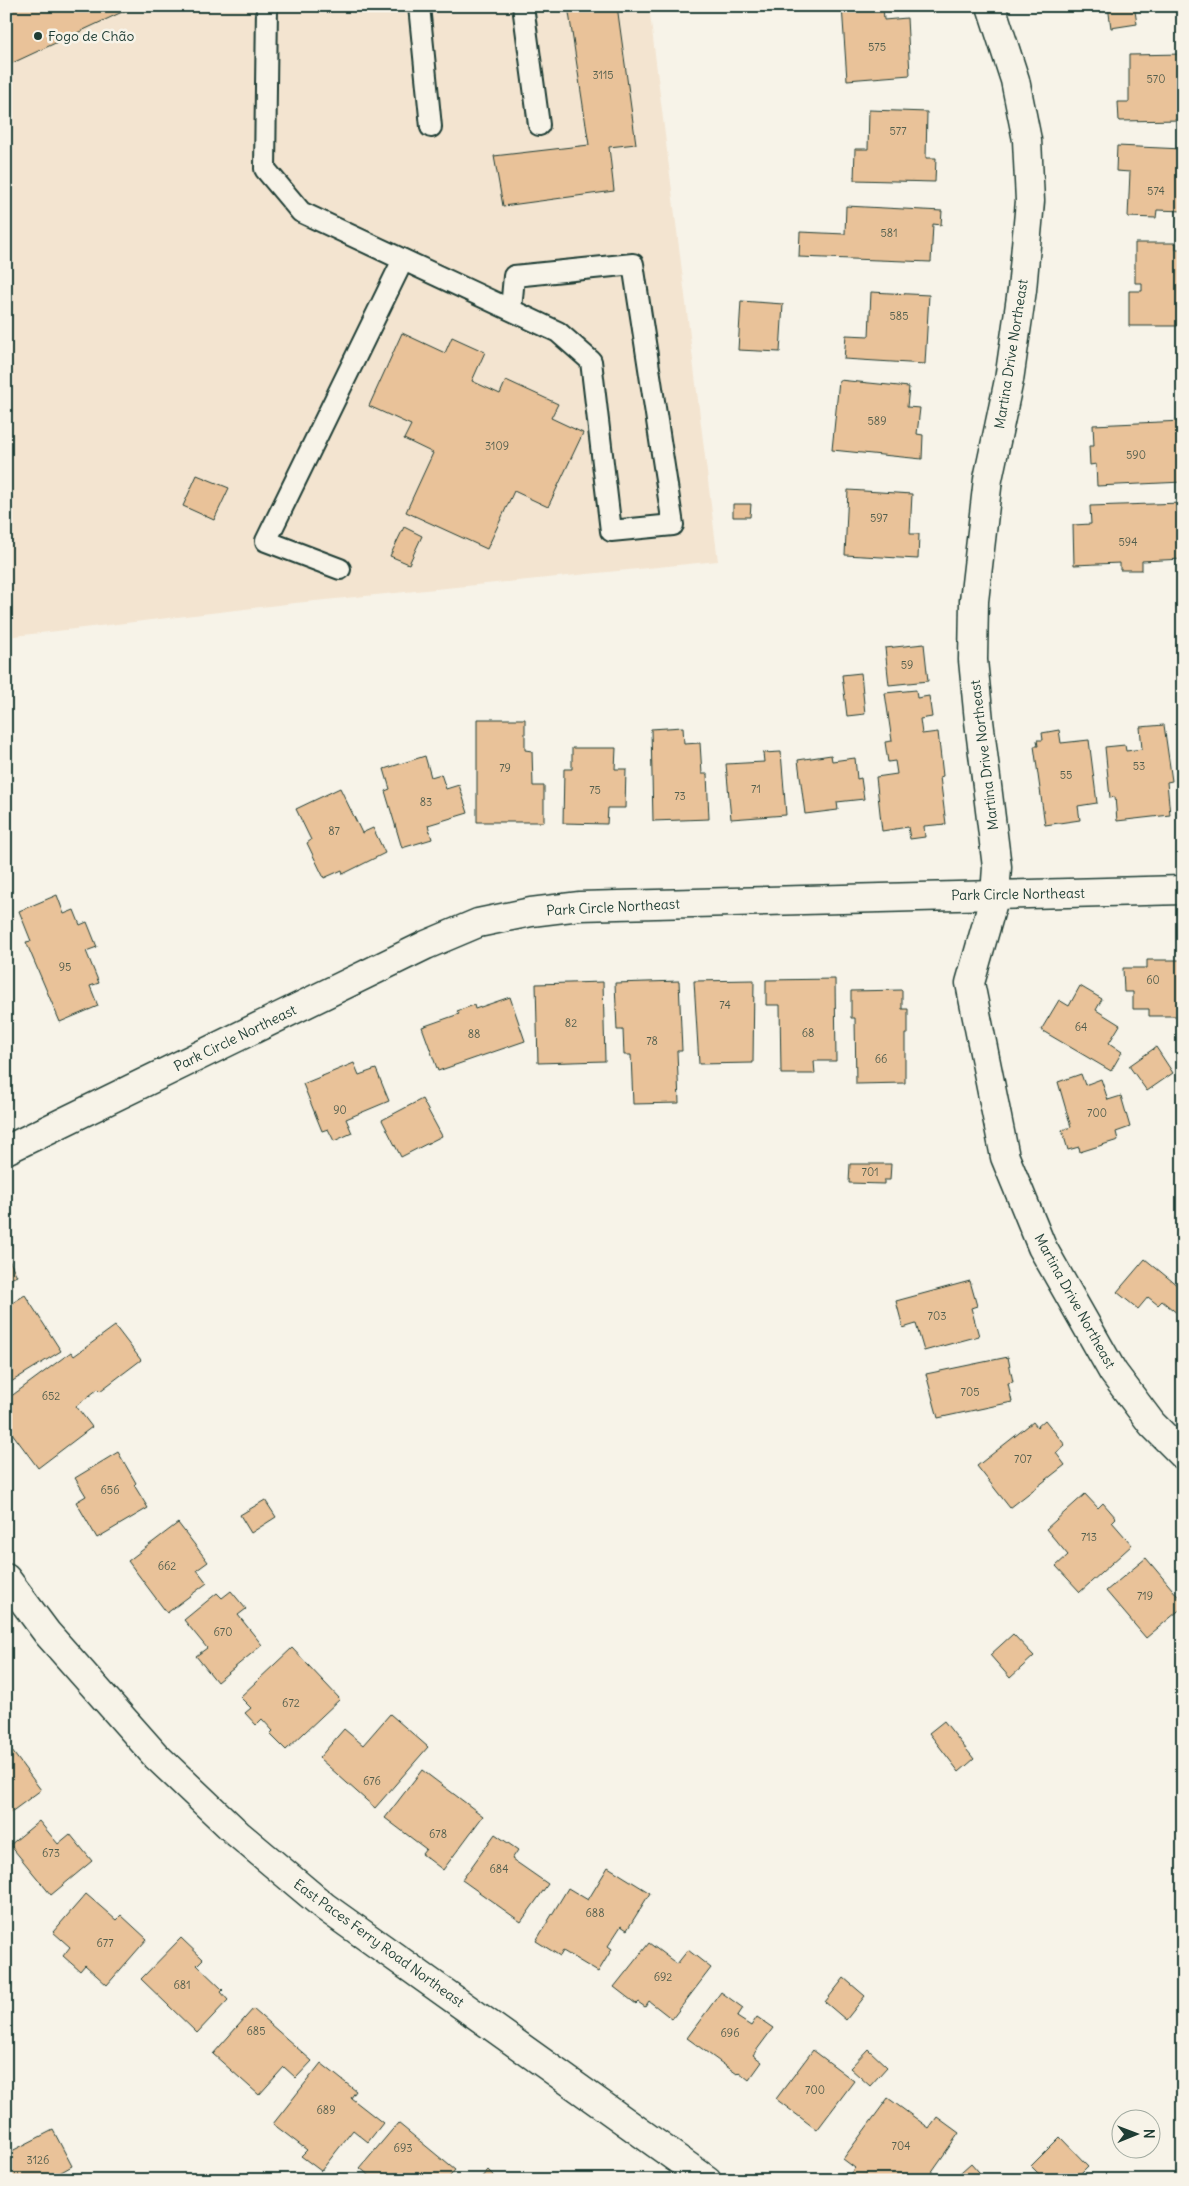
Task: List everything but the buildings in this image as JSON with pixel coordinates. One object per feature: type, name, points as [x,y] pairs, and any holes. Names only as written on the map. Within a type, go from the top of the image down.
[{"type":"street","name":"Martina Drive Northeast","points":[[991,6],[1015,80],[1027,140],[1030,202],[1022,290],[1009,380],[988,479],[974,601],[973,660],[998,867],[995,895],[970,983],[1005,1157],[1042,1247],[1113,1372],[1152,1424],[1183,1455]]},
{"type":"street","name":"Park Circle Northeast","points":[[6,1150],[426,945],[478,923],[531,912],[580,906],[1183,890]]},
{"type":"street","name":"East Paces Ferry Road Northeast","points":[[6,1578],[47,1633],[156,1756],[238,1834],[326,1907],[707,2180]]},
{"type":"lane","points":[[267,6],[265,169],[301,212],[510,310],[558,332],[592,362],[611,531],[673,525],[633,264],[514,276],[510,310]]},
{"type":"lane","points":[[419,6],[431,127]]},
{"type":"lane","points":[[523,6],[539,124]]},
{"type":"lane","points":[[340,569],[266,541],[403,260]]},
{"type":"shaded area","points":[[6,6],[649,6],[718,561],[295,603],[6,637]]},
{"type":"place","name":"Fogo de Chão","points":[[38,36]]}]
